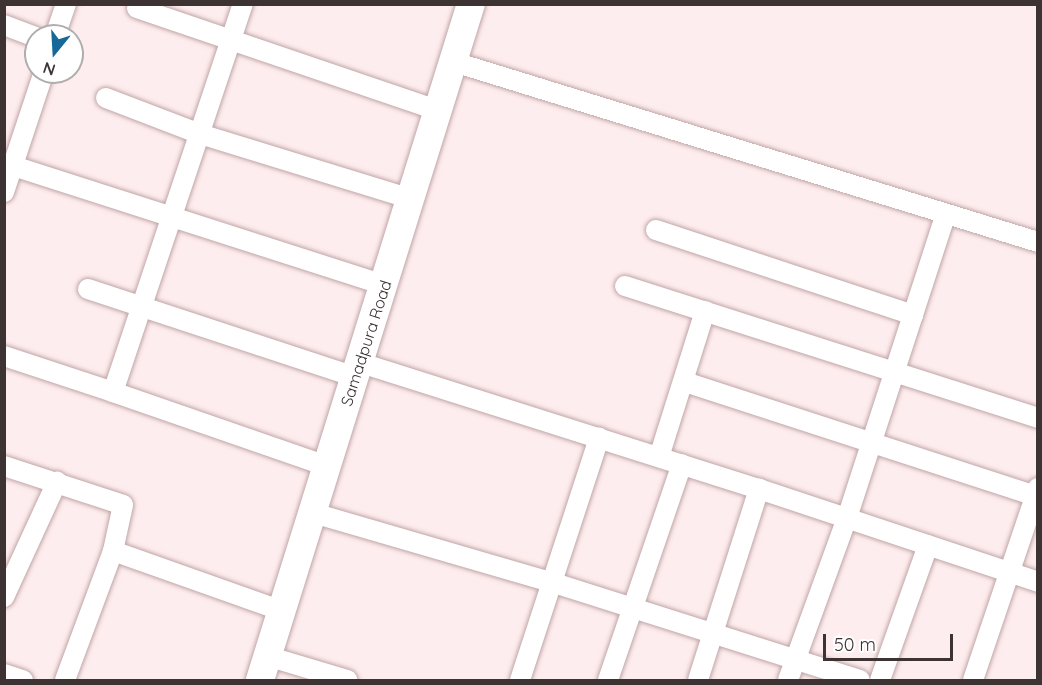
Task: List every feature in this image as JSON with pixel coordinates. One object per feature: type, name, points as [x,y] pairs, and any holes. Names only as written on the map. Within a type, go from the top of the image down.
[{"type":"street","points":[[59,24],[66,4]]},
{"type":"street","points":[[113,392],[144,306],[243,4]]},
{"type":"street","name":"Samadpura Road","points":[[264,668],[355,369],[385,285],[439,111],[468,5]]},
{"type":"street","points":[[137,8],[230,43],[439,111]]},
{"type":"street","points":[[4,25],[24,32]]},
{"type":"street","points":[[454,62],[1038,242]]},
{"type":"street","points":[[4,192],[9,164],[39,84]]},
{"type":"street","points":[[106,98],[200,134],[411,199]]},
{"type":"street","points":[[9,164],[172,219],[385,285]]},
{"type":"street","points":[[788,681],[847,518],[946,214]]},
{"type":"street","points":[[656,230],[913,315]]},
{"type":"street","points":[[624,286],[1038,418]]},
{"type":"street","points":[[88,289],[355,369],[599,438],[1038,582]]},
{"type":"street","points":[[659,457],[705,311]]},
{"type":"street","points":[[4,356],[327,466]]},
{"type":"street","points":[[684,382],[871,443],[1036,492],[1011,574],[973,681]]},
{"type":"street","points":[[520,681],[599,438]]},
{"type":"street","points":[[608,681],[682,464]]},
{"type":"street","points":[[4,466],[123,505],[113,551],[65,681]]},
{"type":"street","points":[[4,597],[57,482]]},
{"type":"street","points":[[698,681],[759,489]]},
{"type":"street","points":[[313,513],[551,582],[860,681]]},
{"type":"street","points":[[880,681],[928,545]]},
{"type":"street","points":[[113,551],[282,611]]},
{"type":"street","points":[[264,668],[347,681]]},
{"type":"street","points":[[4,674],[23,681]]}]
